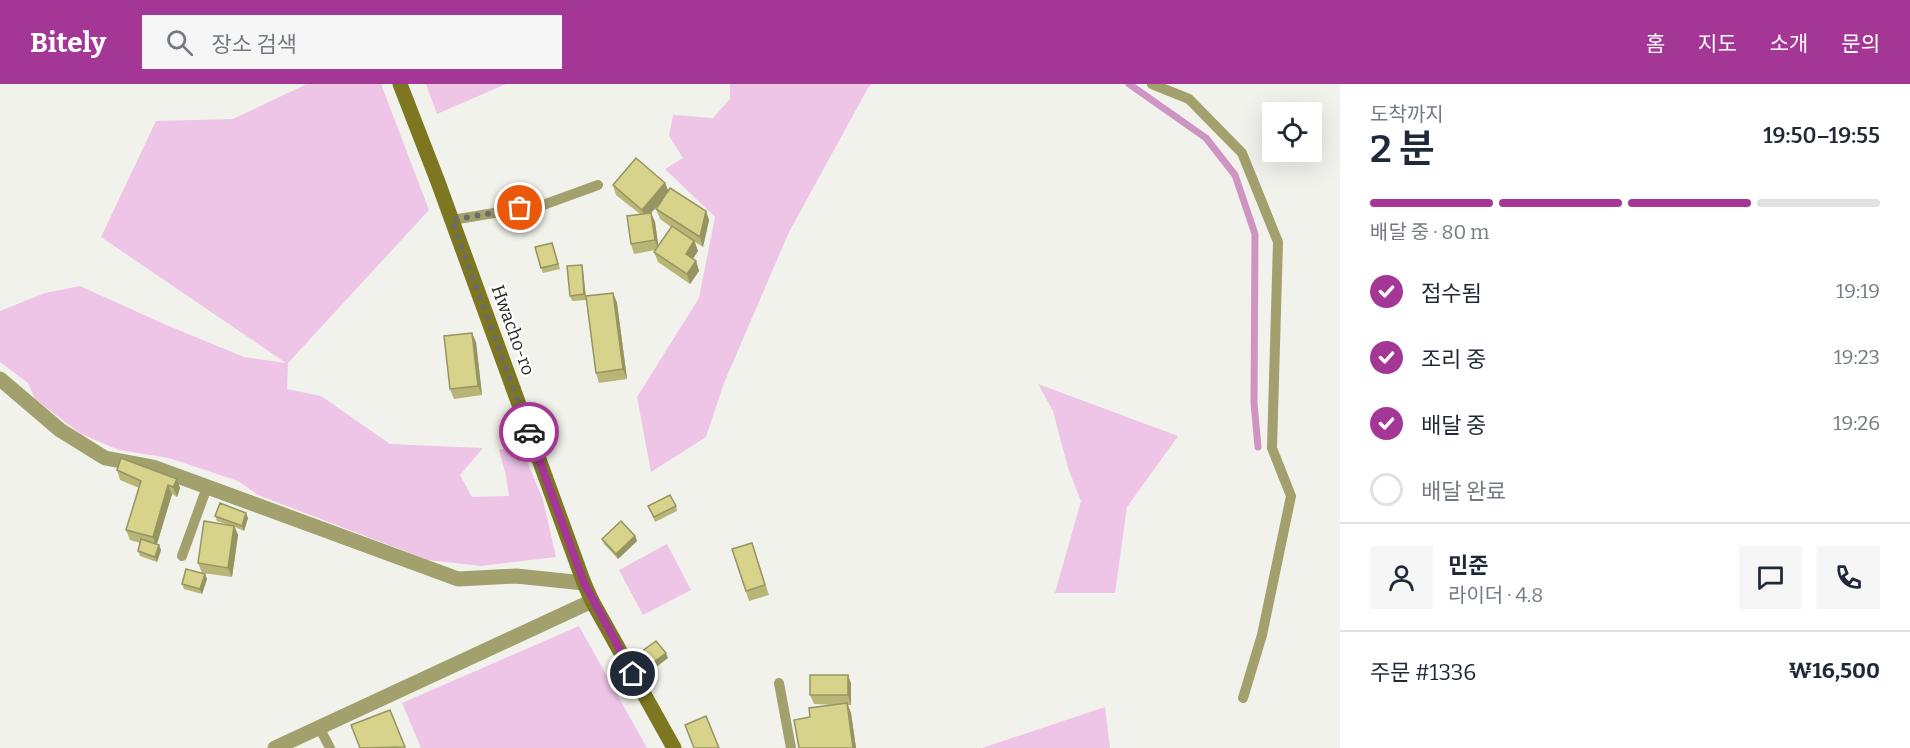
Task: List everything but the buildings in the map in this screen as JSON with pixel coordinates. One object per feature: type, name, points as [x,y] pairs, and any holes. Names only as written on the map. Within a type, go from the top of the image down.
[{"type":"street","name":"Hwacho-ro","points":[[400,84],[584,583],[674,748]]},
{"type":"street","points":[[0,379],[60,430],[105,458],[153,467],[458,579],[516,576],[584,583]]},
{"type":"street","points":[[275,748],[592,601]]},
{"type":"lane","points":[[1152,84],[1189,99],[1242,153],[1278,242],[1272,448],[1291,496],[1262,635],[1243,698]]},
{"type":"lane","points":[[452,220],[543,205],[598,185]]},
{"type":"lane","points":[[182,556],[207,487]]},
{"type":"lane","points":[[779,682],[791,748]]},
{"type":"lane","points":[[320,728],[330,748]]},
{"type":"shaded area","points":[[307,84],[381,84],[429,210],[288,363],[287,389],[321,396],[390,444],[483,448],[460,475],[472,497],[509,496],[499,450],[520,444],[543,500],[556,557],[481,566],[428,560],[258,495],[238,481],[169,458],[119,450],[81,434],[35,399],[28,383],[0,362],[0,311],[45,293],[80,286],[244,357],[286,363],[101,237],[156,121],[233,119]]},
{"type":"shaded area","points":[[426,84],[506,84],[437,114]]},
{"type":"shaded area","points":[[730,84],[872,84],[789,232],[724,383],[706,437],[651,472],[637,397],[699,298],[715,217],[665,169],[683,158],[669,136],[673,115],[713,118],[730,99]]},
{"type":"shaded area","points":[[1038,384],[1178,436],[1127,507],[1115,593],[1055,593],[1081,501],[1068,468],[1053,411]]},
{"type":"shaded area","points":[[667,544],[691,590],[643,615],[619,570]]},
{"type":"shaded area","points":[[579,626],[647,748],[421,748],[402,703]]},
{"type":"shaded area","points":[[1105,707],[1110,748],[982,748]]},
{"type":"waterway","points":[[1129,84],[1206,138],[1235,175],[1255,234],[1254,403],[1258,447]]},
{"type":"way so far","points":[[520,208],[452,220],[529,432]]},
{"type":"route","points":[[529,432],[584,583],[633,674]]}]
